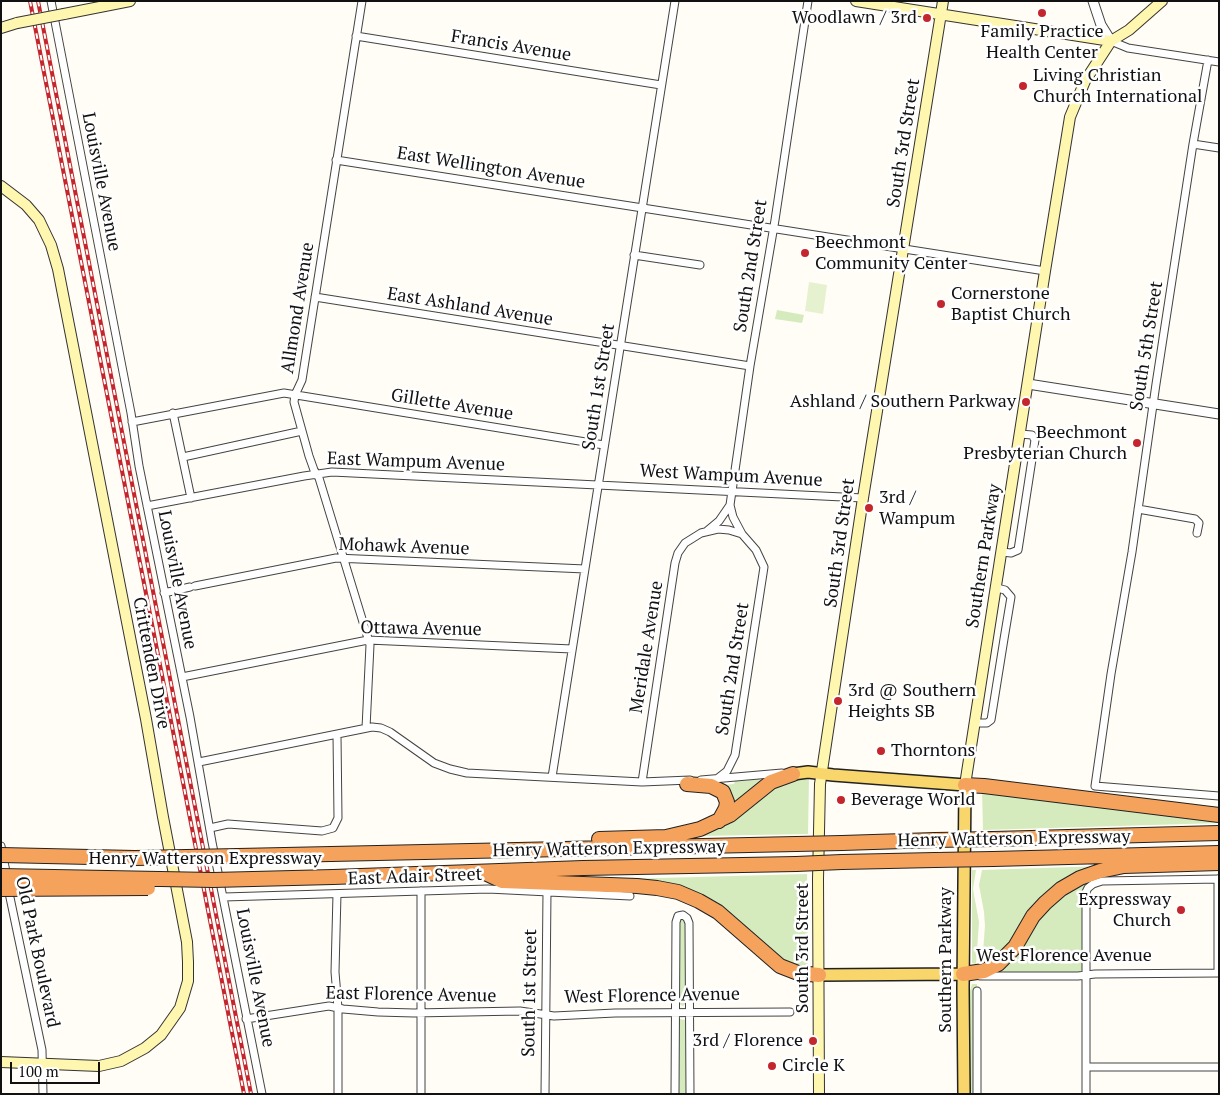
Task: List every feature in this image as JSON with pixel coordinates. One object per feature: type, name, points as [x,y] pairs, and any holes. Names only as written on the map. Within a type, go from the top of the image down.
[{"type":"highway","points":[[416,852],[474,844],[666,836],[689,833],[730,816],[771,782],[793,774]]},
{"type":"highway","points":[[687,784],[711,786],[723,792],[727,802],[719,821]]},
{"type":"highway","points":[[965,785],[1219,815]]},
{"type":"highway","name":"Henry Watterson Expressway","points":[[1,856],[126,858],[238,856],[1219,833]]},
{"type":"highway","name":"Henry Watterson Expressway","points":[[1,876],[213,880],[482,871],[1219,853]]},
{"type":"highway","points":[[963,974],[984,971],[998,964],[1015,947],[1033,916],[1045,903],[1060,889],[1080,878],[1124,866],[1219,862]]},
{"type":"highway","points":[[482,871],[502,881],[637,886],[678,892],[718,912],[780,966],[798,973],[819,975]]},
{"type":"highway","points":[[1,889],[200,887],[213,880]]},
{"type":"main road","points":[[1,28],[130,1]]},
{"type":"main road","points":[[856,1],[1111,41]]},
{"type":"main road","name":"South 3rd Street","points":[[819,1094],[819,843],[822,773],[863,498],[943,1]]},
{"type":"main road","name":"Southern Parkway","points":[[964,1094],[965,785],[1045,271],[1073,108],[1085,81],[1111,41],[1129,30],[1162,1]]},
{"type":"main road","name":"Crittenden Drive","points":[[1,186],[26,205],[39,220],[51,245],[58,269],[146,719],[187,942],[188,962],[188,981],[180,1008],[161,1035],[145,1048],[121,1061],[99,1066],[1,1062]]},
{"type":"main road","points":[[793,774],[808,772],[965,785]]},
{"type":"main road","name":"West Florence Avenue","points":[[819,975],[963,974]]},
{"type":"street","name":"Louisville Avenue","points":[[50,1],[262,1094]]},
{"type":"street","name":"Allmond Avenue","points":[[362,1],[302,380],[295,395],[294,406],[316,474],[319,478],[371,649],[366,728]]},
{"type":"street","name":"South 1st Street","points":[[552,777],[675,1]]},
{"type":"street","name":"South 2nd Street","points":[[733,778],[764,567],[756,550],[742,534],[733,518],[730,505],[808,1]]},
{"type":"street","points":[[1093,1],[1101,26],[1111,41],[1128,48],[1219,62]]},
{"type":"street","name":"Francis Avenue","points":[[356,36],[661,84]]},
{"type":"street","name":"South 5th Street","points":[[1208,60],[1193,144],[1095,786],[1219,796]]},
{"type":"street","points":[[1193,144],[1219,148]]},
{"type":"street","name":"East Wellington Avenue","points":[[336,160],[1045,271]]},
{"type":"street","points":[[634,255],[700,266]]},
{"type":"street","name":"East Ashland Avenue","points":[[315,297],[750,366]]},
{"type":"street","points":[[1028,384],[1219,414]]},
{"type":"street","name":"Gillette Avenue","points":[[132,422],[284,393],[604,445]]},
{"type":"street","points":[[173,414],[190,498]]},
{"type":"street","points":[[183,458],[302,431]]},
{"type":"street","points":[[1002,552],[1011,553],[1018,550],[1034,450],[1034,436],[1020,434]]},
{"type":"street","name":"East Wampum Avenue","points":[[147,506],[332,472],[598,485]]},
{"type":"street","name":"West Wampum Avenue","points":[[598,485],[863,498]]},
{"type":"street","name":"Meridale Avenue","points":[[642,782],[678,553],[685,543],[706,532],[719,521],[730,505]]},
{"type":"street","points":[[1138,509],[1195,518],[1199,523],[1197,533]]},
{"type":"street","name":"Meridale Avenue","points":[[706,532],[725,530],[742,534]]},
{"type":"street","name":"Mohawk Avenue","points":[[164,593],[343,558],[585,569]]},
{"type":"street","points":[[975,723],[987,723],[991,720],[1011,597],[1005,590],[997,588]]},
{"type":"street","name":"Ottawa Avenue","points":[[182,677],[368,640],[572,649]]},
{"type":"street","points":[[199,762],[372,727],[385,730],[424,757],[450,769],[478,774],[642,782],[733,778],[780,773],[793,774]]},
{"type":"street","points":[[210,828],[228,824],[322,830],[333,828],[338,818],[336,735]]},
{"type":"street","name":"South 2nd Street","points":[[717,779],[727,772],[735,755]]},
{"type":"street","points":[[642,782],[652,785],[687,784],[729,782],[733,778]]},
{"type":"street","name":"Old Park Boulevard","points":[[1,846],[42,1050],[43,1094]]},
{"type":"street","points":[[1086,1094],[1086,892],[1093,884],[1102,881],[1218,879],[1218,973]]},
{"type":"street","name":"East Adair Street","points":[[224,897],[488,889],[630,896]]},
{"type":"street","points":[[421,891],[421,1094]]},
{"type":"street","name":"South 1st Street","points":[[544,1094],[547,892]]},
{"type":"street","points":[[337,894],[338,1094]]},
{"type":"street","points":[[675,1094],[676,922],[678,916],[683,915],[689,923],[690,1094]]},
{"type":"street","name":"West Florence Avenue","points":[[963,974],[984,977],[1218,973]]},
{"type":"street","points":[[977,991],[977,1094]]},
{"type":"street","name":"East Florence Avenue","points":[[246,1019],[330,1006],[378,1012],[520,1011],[545,1015]]},
{"type":"street","name":"West Florence Avenue","points":[[545,1015],[790,1012]]},
{"type":"street","points":[[1086,1067],[1219,1067]]},
{"type":"green space","points":[[809,282],[827,285],[823,314],[805,311]]},
{"type":"green space","points":[[777,310],[804,315],[802,323],[775,319]]},
{"type":"green space","points":[[809,777],[808,834],[698,836],[697,838],[688,838],[766,791],[792,778]]},
{"type":"green space","points":[[759,779],[762,781],[731,807],[722,785],[734,784],[735,781]]},
{"type":"green space","points":[[982,790],[1219,820],[1219,823],[983,830]]},
{"type":"green space","points":[[1105,866],[1084,873],[999,957],[982,965],[985,926],[979,885],[982,870]]},
{"type":"green space","points":[[972,870],[976,870],[973,889],[979,922],[976,964],[972,963]]},
{"type":"green space","points":[[807,874],[808,969],[784,963],[724,911],[624,879]]},
{"type":"green space","points":[[1088,881],[1083,891],[1083,968],[1081,972],[994,974],[1018,954],[1035,926],[1051,906],[1071,890]]},
{"type":"green space","points":[[683,918],[685,921],[686,1003],[683,1006],[679,1004],[678,994],[679,920]]},
{"type":"green space","points":[[972,984],[977,984],[977,989],[973,990],[973,1094],[969,1094],[969,994]]},
{"type":"green space","points":[[680,1019],[687,1022],[688,1094],[677,1094],[677,1023]]},
{"type":"railway","points":[[30,1],[244,1094]]},
{"type":"railway","points":[[38,1],[251,1094]]},
{"type":"place","name":"Family Practice Health Center","points":[[1042,13]]},
{"type":"place","name":"Woodlawn / 3rd","points":[[927,18]]},
{"type":"place","name":"Living Christian Church International","points":[[1023,86]]},
{"type":"place","name":"Beechmont Community Center","points":[[805,253]]},
{"type":"place","name":"Cornerstone Baptist Church","points":[[941,304]]},
{"type":"place","name":"Ashland / Southern Parkway","points":[[1026,402]]},
{"type":"place","name":"Beechmont Presbyterian Church","points":[[1137,443]]},
{"type":"place","name":"3rd / Wampum","points":[[869,508]]},
{"type":"place","name":"3rd @ Southern Heights SB","points":[[838,701]]},
{"type":"place","name":"Thorntons","points":[[881,751]]},
{"type":"place","name":"Beverage World","points":[[841,800]]},
{"type":"place","name":"Expressway Church","points":[[1181,910]]},
{"type":"place","name":"3rd / Florence","points":[[813,1041]]},
{"type":"place","name":"Circle K","points":[[772,1066]]}]
